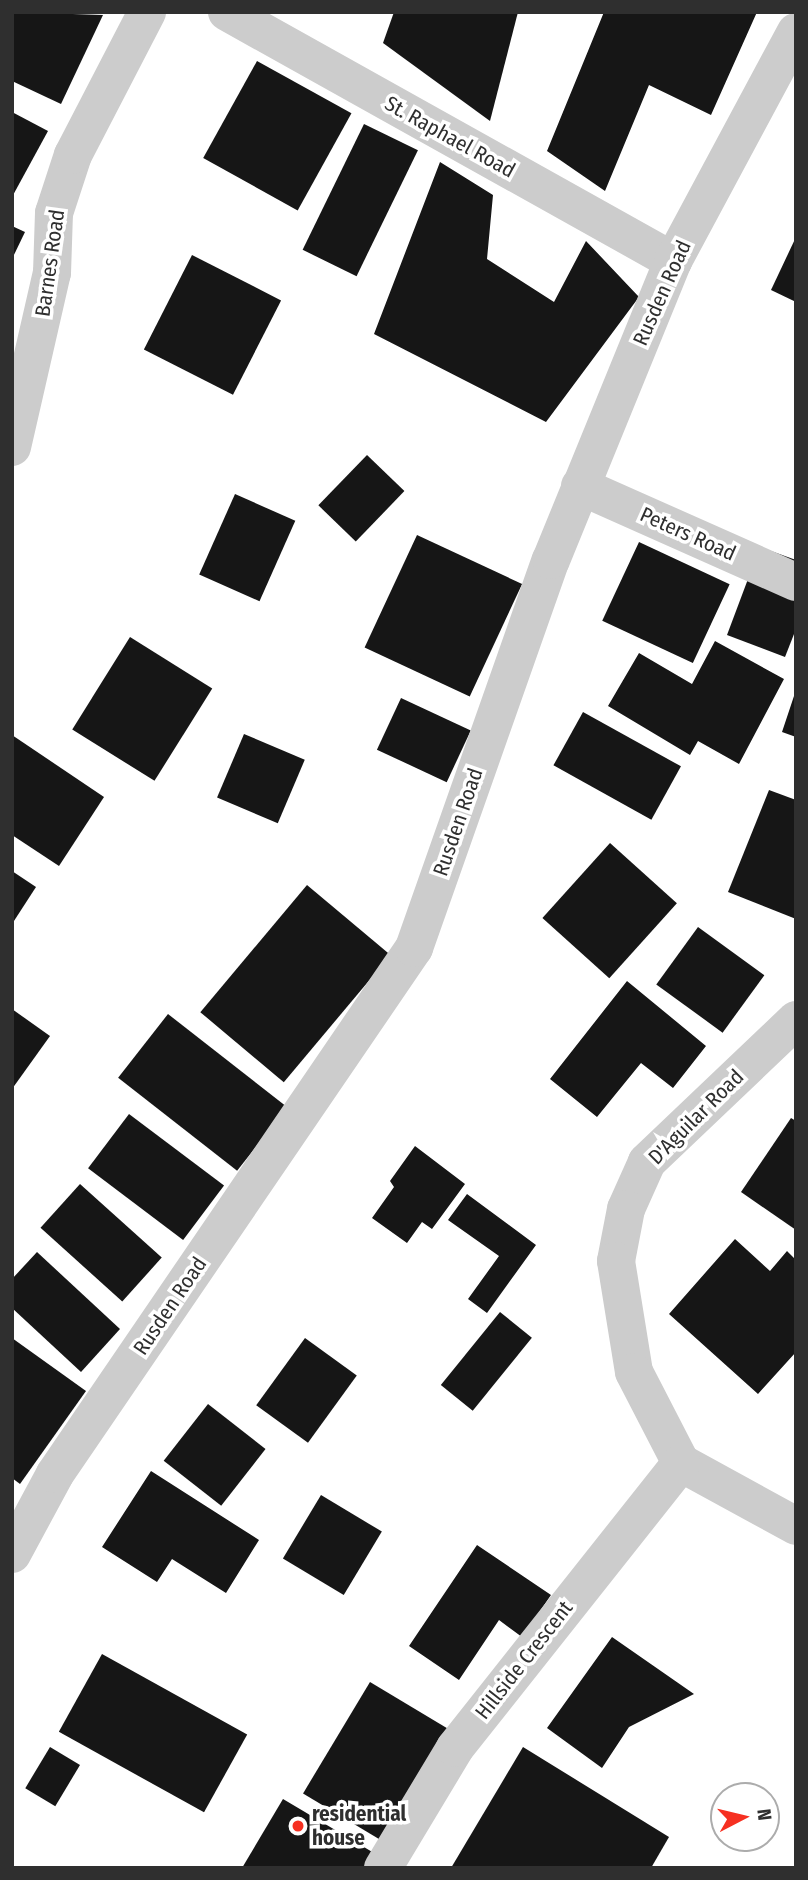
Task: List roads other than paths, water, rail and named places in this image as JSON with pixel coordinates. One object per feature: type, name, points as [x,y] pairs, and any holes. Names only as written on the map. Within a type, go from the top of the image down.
[{"type":"street","name":"Barnes Road","points":[[12,447],[52,273],[54,213],[73,155],[147,12]]},
{"type":"street","name":"St. Raphael Road","points":[[227,12],[673,261]]},
{"type":"street","name":"Rusden Road","points":[[12,1554],[55,1474],[414,947],[580,486],[673,261],[796,32]]},
{"type":"street","name":"Peters Road","points":[[580,486],[796,582]]},
{"type":"street","name":"D'Aguilar Road","points":[[681,1463],[634,1372],[616,1261],[626,1209],[647,1162],[796,1020]]},
{"type":"street","points":[[681,1463],[796,1526]]},
{"type":"street","name":"Hillside Crescent","points":[[383,1868],[455,1748],[681,1463]]},
{"type":"place","name":"residential house","points":[[298,1826]]}]
